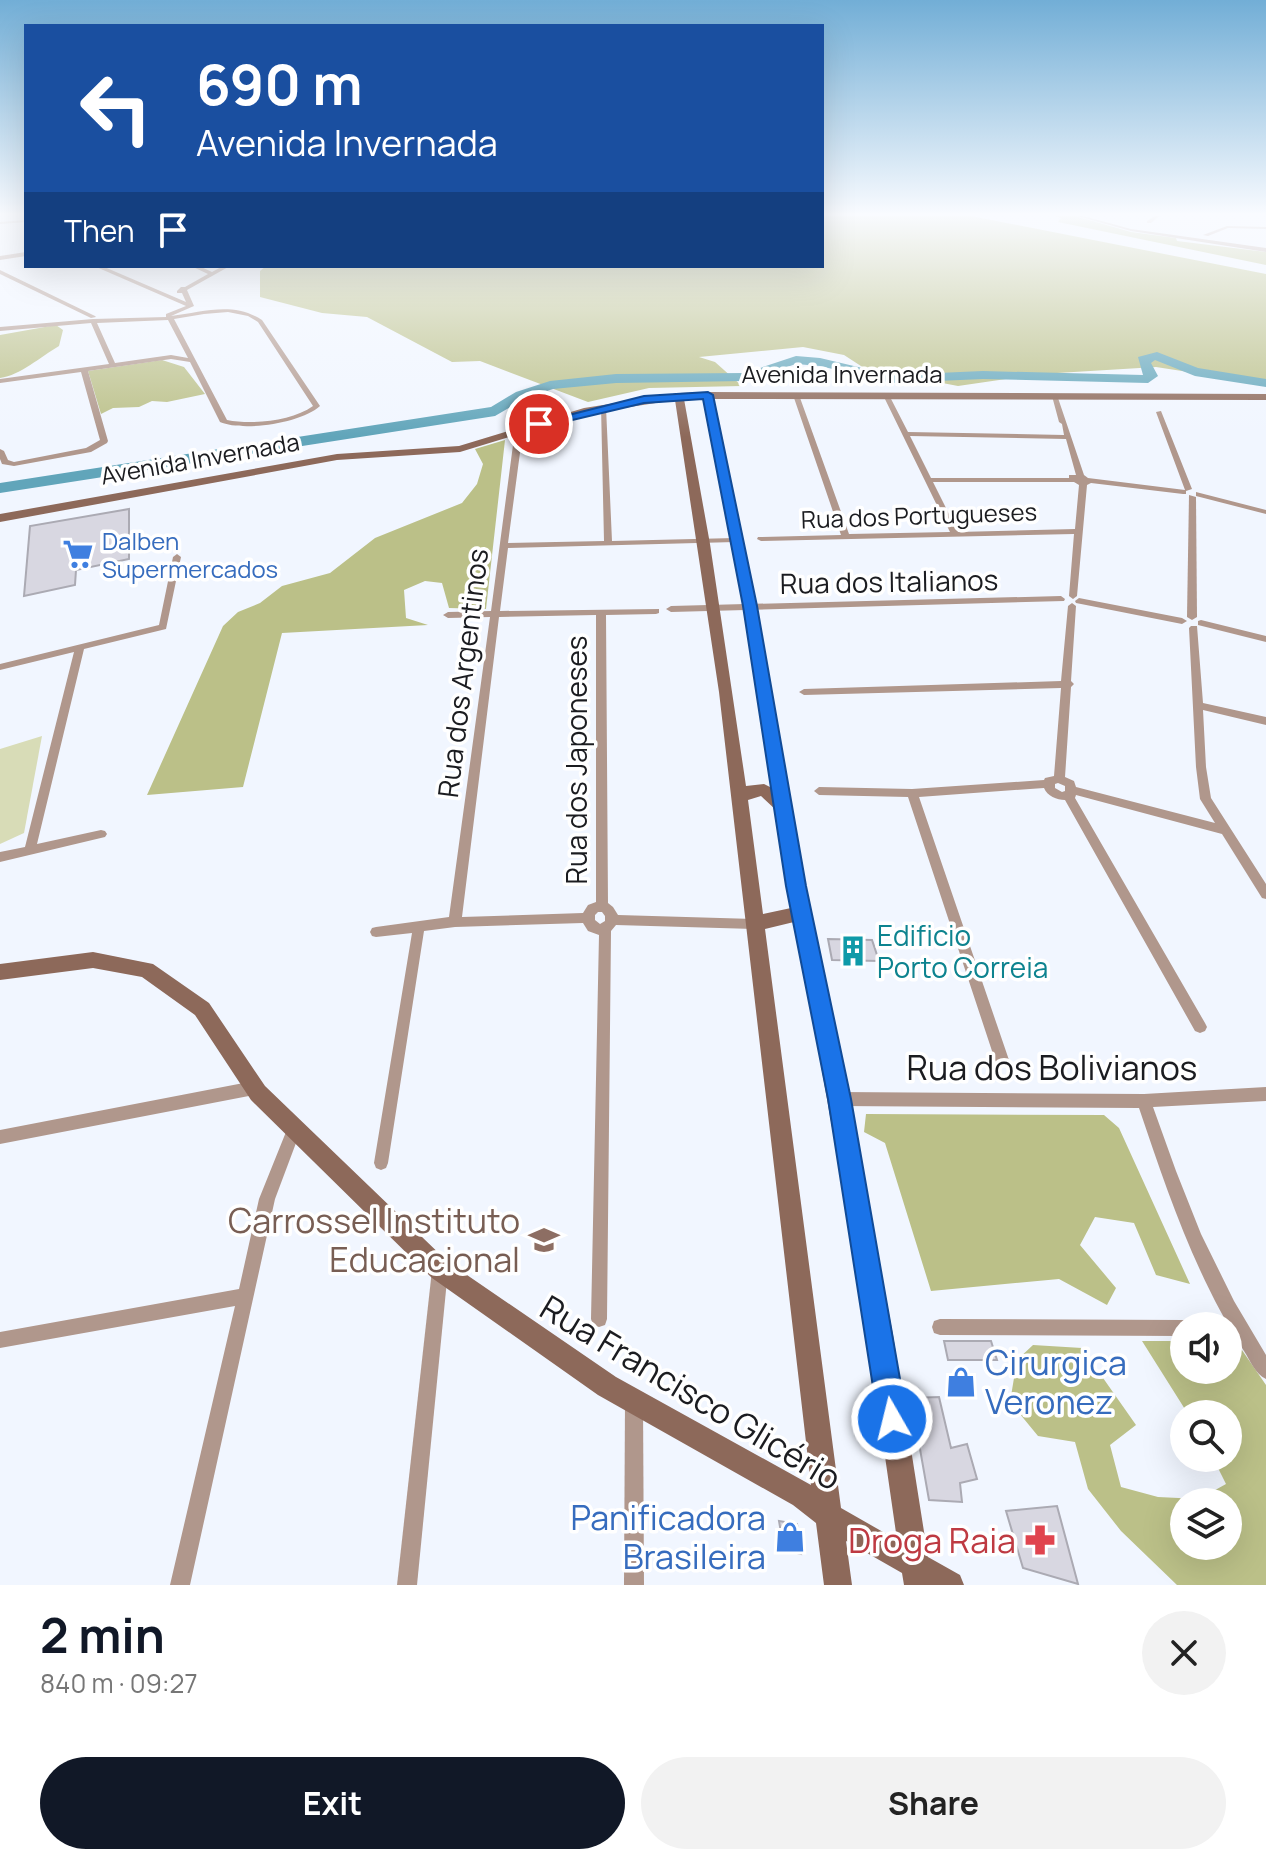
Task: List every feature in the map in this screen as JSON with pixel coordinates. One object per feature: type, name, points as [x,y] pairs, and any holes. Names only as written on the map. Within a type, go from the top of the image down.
[{"type":"main road","points":[[708,395],[750,606],[781,805],[839,1099],[881,1335],[918,1585]]},
{"type":"main road","name":"Avenida Invernada","points":[[0,518],[337,457],[451,451],[603,407],[679,396],[1055,396],[1154,405],[1266,397]]},
{"type":"main road","points":[[679,396],[703,542],[738,799],[838,1585]]},
{"type":"main road","points":[[738,799],[750,791],[764,790],[781,805]]},
{"type":"main road","points":[[754,924],[801,913]]},
{"type":"main road","name":"Rua Francisco Glicério","points":[[0,972],[93,960],[146,970],[202,1009],[254,1088],[440,1270],[537,1340],[634,1400],[803,1495],[829,1516],[912,1560],[950,1585]]},
{"type":"street","points":[[35,290],[92,319],[112,364]]},
{"type":"street","points":[[153,290],[207,312]]},
{"type":"street","points":[[160,293],[174,290]]},
{"type":"street","points":[[174,299],[181,290]]},
{"type":"street","points":[[184,290],[191,306]]},
{"type":"street","points":[[170,315],[176,305],[174,299]]},
{"type":"street","points":[[170,315],[191,306]]},
{"type":"street","points":[[2,327],[234,310],[260,321],[317,406],[300,416],[228,424],[170,315]]},
{"type":"street","points":[[0,381],[171,357],[193,361]]},
{"type":"street","points":[[0,451],[5,462],[14,464],[88,450],[101,444],[105,437],[84,369]]},
{"type":"street","points":[[796,395],[846,538]]},
{"type":"street","points":[[886,395],[956,535]]},
{"type":"street","points":[[1055,396],[1081,480],[1069,684],[1052,792],[1070,793],[1224,830]]},
{"type":"street","points":[[1154,405],[1190,493],[1192,622],[1200,706],[1201,767],[1206,799],[1266,894]]},
{"type":"street","points":[[603,407],[608,544]]},
{"type":"street","name":"Rua dos Argentinos","points":[[455,922],[492,614],[519,430]]},
{"type":"street","points":[[907,434],[1069,437]]},
{"type":"street","points":[[930,480],[1081,480],[1190,493],[1266,512]]},
{"type":"street","name":"Rua dos Portugueses","points":[[761,539],[1078,531]]},
{"type":"street","points":[[503,546],[735,540]]},
{"type":"street","points":[[0,667],[163,627],[177,557]]},
{"type":"street","name":"Rua dos Italianos","points":[[671,609],[1061,599],[1064,595],[1075,601]]},
{"type":"street","points":[[1075,601],[1266,639]]},
{"type":"street","points":[[448,615],[656,611]]},
{"type":"street","name":"Rua dos Japoneses","points":[[601,614],[602,907]]},
{"type":"street","points":[[30,849],[80,648]]},
{"type":"street","points":[[804,692],[1069,684]]},
{"type":"street","points":[[1200,706],[1266,721]]},
{"type":"street","points":[[819,791],[912,793],[1054,781]]},
{"type":"street","points":[[912,793],[1002,1060]]},
{"type":"street","points":[[1070,793],[1200,1027]]},
{"type":"street","points":[[0,857],[101,834]]},
{"type":"street","points":[[587,918],[590,911],[602,907],[612,913],[609,924],[599,1319]]},
{"type":"street","points":[[376,932],[455,922],[587,918]]},
{"type":"street","points":[[587,918],[593,927],[609,924],[754,924]]},
{"type":"street","points":[[381,1163],[419,926]]},
{"type":"street","points":[[0,1137],[254,1088]]},
{"type":"street","name":"Rua dos Bolivianos","points":[[839,1099],[1144,1101],[1266,1094]]},
{"type":"street","points":[[1144,1101],[1171,1183],[1225,1312]]},
{"type":"street","points":[[180,1585],[267,1199],[295,1127]]},
{"type":"street","points":[[407,1585],[440,1270]]},
{"type":"street","points":[[0,1340],[243,1296]]},
{"type":"street","points":[[940,1327],[1170,1328]]},
{"type":"street","points":[[1242,1340],[1266,1370]]},
{"type":"street","points":[[634,1400],[634,1585]]},
{"type":"green space","points":[[260,290],[1266,290],[1266,384],[1156,367],[1041,374],[958,386],[864,368],[844,355],[803,347],[699,357],[715,362],[742,386],[649,388],[588,402],[480,361],[452,362],[367,317],[322,313],[260,297]]},
{"type":"green space","points":[[56,325],[63,330],[59,346],[23,369],[0,378],[0,335]]},
{"type":"green space","points":[[162,360],[184,367],[205,394],[167,402],[152,401],[139,407],[113,408],[101,414],[88,371]]},
{"type":"green space","points":[[505,440],[486,609],[449,608],[442,583],[425,581],[404,590],[406,618],[428,625],[282,633],[243,787],[147,795],[223,626],[238,612],[260,603],[282,586],[330,573],[375,538],[462,503],[477,484],[483,464],[475,449]]},
{"type":"green space","points":[[42,736],[24,833],[0,844],[0,749]]},
{"type":"green space","points":[[866,1114],[1104,1115],[1119,1128],[1190,1284],[1156,1275],[1134,1223],[1095,1217],[1080,1245],[1116,1288],[1107,1305],[1059,1279],[931,1291],[885,1143],[864,1132]]},
{"type":"green space","points":[[1142,1341],[1170,1341],[1170,1384],[1242,1384],[1242,1350],[1266,1385],[1266,1585],[1177,1585],[1121,1531],[1088,1489],[1075,1442],[1038,1436],[1010,1402],[1017,1360],[1033,1345],[1082,1348],[1136,1425],[1110,1445],[1121,1487],[1170,1498],[1170,1560],[1242,1560],[1242,1488],[1219,1488],[1226,1484],[1220,1472],[1242,1472],[1242,1400],[1179,1400]]},
{"type":"building","name":"Dalben Supermercados","points":[[129,509],[129,559],[76,570],[75,585],[24,596],[30,526]]},
{"type":"building","name":"Edificio Porto Correia","points":[[828,939],[872,940],[879,961],[832,960]]},
{"type":"building","points":[[944,1341],[991,1341],[997,1360],[948,1360]]},
{"type":"building","points":[[939,1397],[951,1448],[967,1444],[977,1479],[960,1483],[962,1502],[929,1500],[911,1398]]},
{"type":"building","name":"Droga Raia","points":[[1057,1506],[1078,1584],[1023,1568],[1006,1511]]},
{"type":"building","name":"Panificadora Brasileira","points":[[779,1521],[797,1524],[801,1554],[784,1550]]},
{"type":"waterway","points":[[0,488],[495,411],[521,395],[550,385],[582,380],[745,377],[796,360],[820,362],[892,379],[983,375],[1148,379],[1151,376],[1144,363],[1145,357],[1157,356],[1195,372],[1266,383]]},
{"type":"place","name":"Dalben Supermercados","points":[[78,554]]},
{"type":"place","name":"Edificio Porto Correia","points":[[853,951]]},
{"type":"place","name":"Carrossel Instituto Educacional","points":[[544,1240]]},
{"type":"place","name":"Cirurgica Veronez","points":[[961,1382]]},
{"type":"place","name":"Panificadora Brasileira","points":[[790,1537]]},
{"type":"place","name":"Droga Raia","points":[[1040,1540]]},
{"type":"route","points":[[539,424],[603,407],[708,395],[750,606],[781,805],[809,956],[839,1099],[881,1335],[892,1419]]}]
